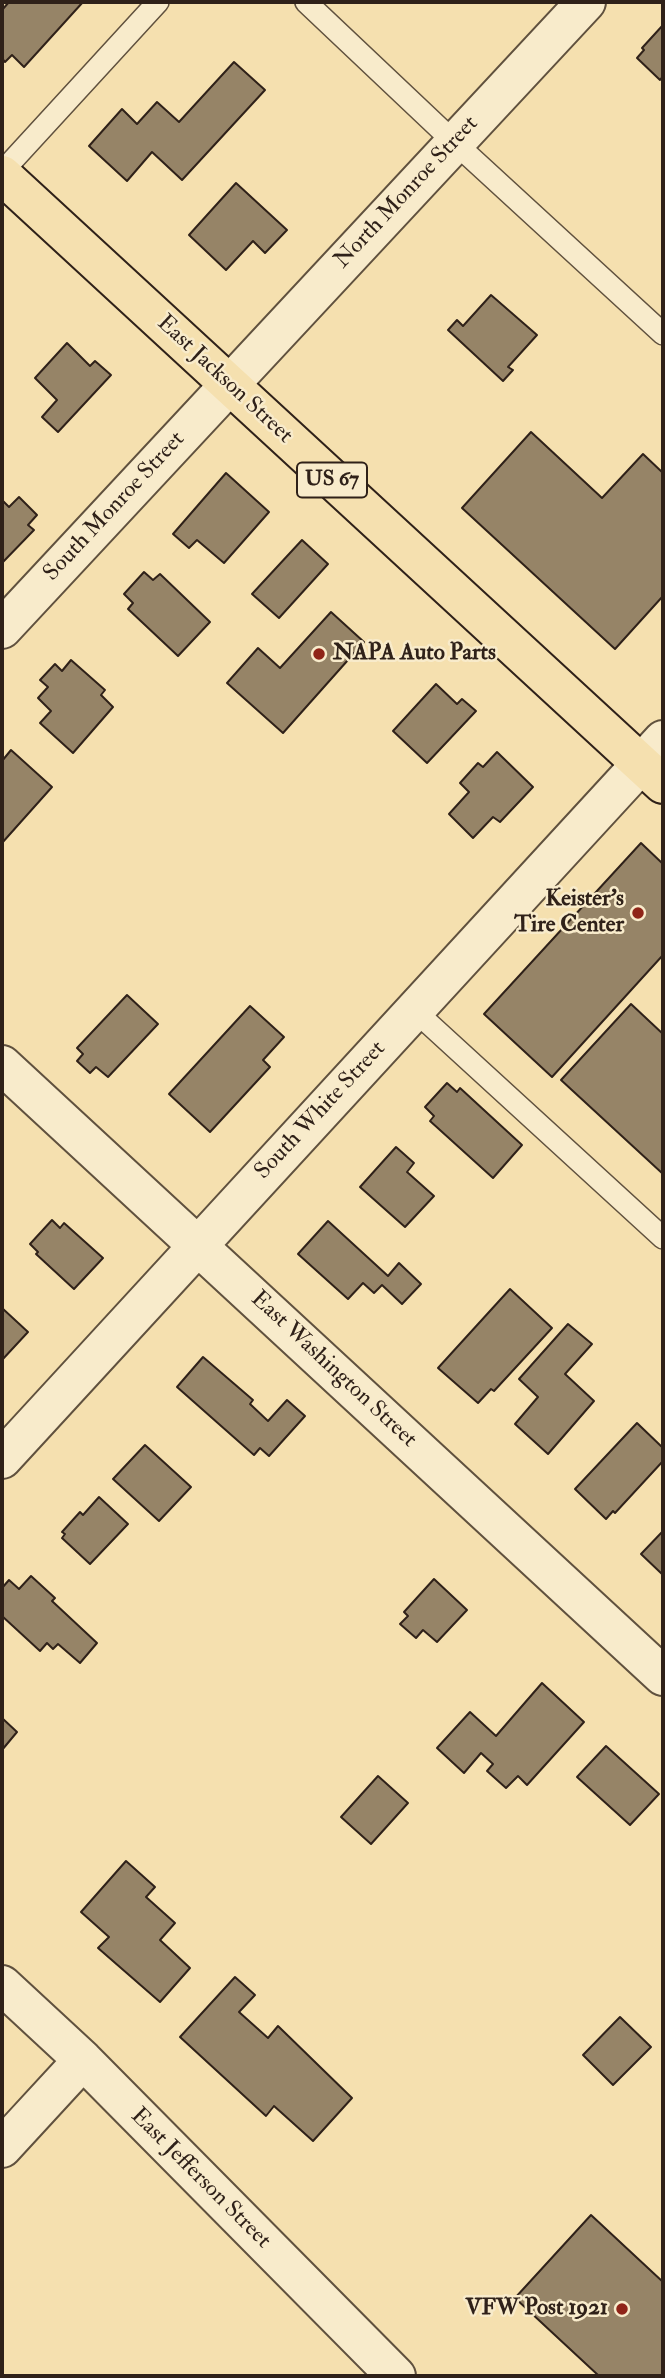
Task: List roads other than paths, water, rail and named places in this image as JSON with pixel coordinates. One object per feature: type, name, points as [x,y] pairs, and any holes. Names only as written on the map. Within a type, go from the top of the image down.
[{"type":"highway","name":"East Jackson Street","points":[[2,174],[228,384],[656,762]]},
{"type":"street","name":"North Monroe Street","points":[[228,384],[586,2]]},
{"type":"street","name":"South Monroe Street","points":[[2,629],[228,384]]},
{"type":"street","name":"South White Street","points":[[2,1459],[414,1010],[656,762]]},
{"type":"street","name":"East Washington Street","points":[[2,1065],[663,1676]]},
{"type":"street","name":"East Jefferson Street","points":[[2,1985],[83,2060],[396,2376]]},
{"type":"street","points":[[2,2148],[83,2060]]},
{"type":"lane","points":[[2,174],[158,2]]},
{"type":"lane","points":[[306,2],[663,334]]},
{"type":"lane","points":[[414,1010],[663,1238]]},
{"type":"place","name":"NAPA Auto Parts","points":[[319,654]]},
{"type":"place","name":"Keister's Tire Center","points":[[638,913]]},
{"type":"place","name":"VFW Post 1921","points":[[622,2309]]}]
